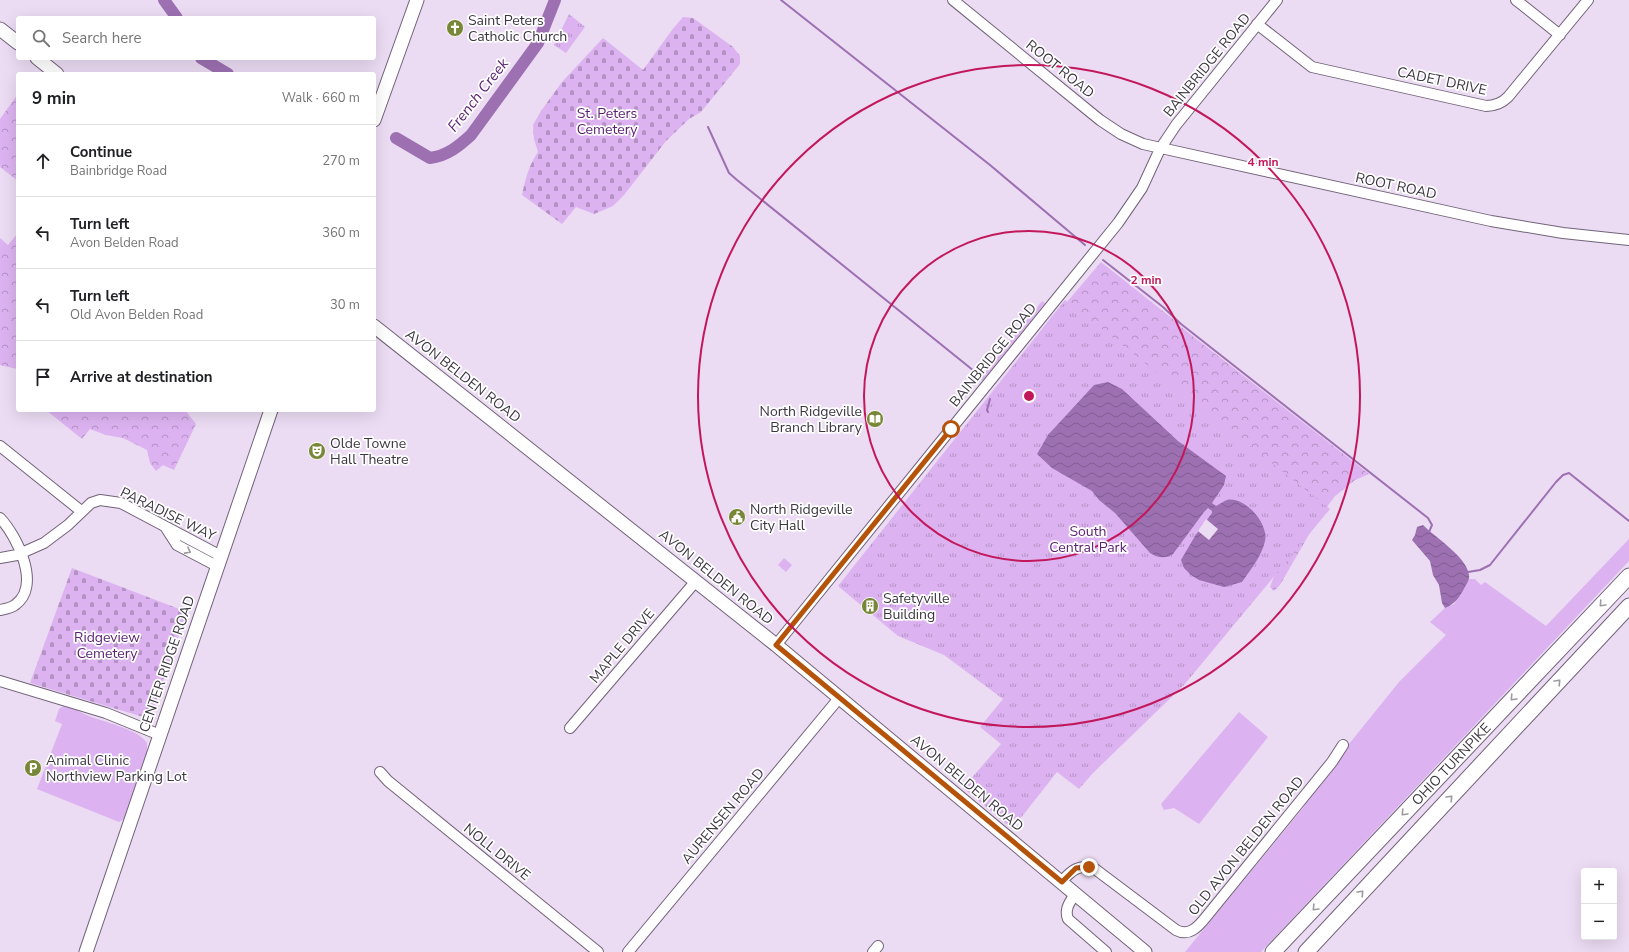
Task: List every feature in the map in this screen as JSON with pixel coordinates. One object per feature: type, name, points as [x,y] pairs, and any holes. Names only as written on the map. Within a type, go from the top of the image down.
[{"type":"highway","name":"OHIO TURNPIKE","points":[[1273,952],[1629,576]]},
{"type":"highway","name":"OHIO TURNPIKE","points":[[1306,952],[1629,606]]},
{"type":"main road","points":[[376,114],[417,0]]},
{"type":"main road","points":[[0,29],[16,41]]},
{"type":"main road","points":[[39,60],[54,72]]},
{"type":"main road","name":"AVON BELDEN ROAD","points":[[376,328],[776,645],[1145,952]]},
{"type":"main road","name":"CENTER RIDGE ROAD","points":[[86,952],[270,412]]},
{"type":"street","name":"ROOT ROAD","points":[[953,0],[1110,127],[1132,139],[1158,148],[1491,221],[1563,234],[1629,240]]},
{"type":"street","name":"BAINBRIDGE ROAD","points":[[776,645],[1118,222],[1142,188],[1158,148],[1277,0]]},
{"type":"street","points":[[1516,0],[1560,35]]},
{"type":"street","name":"CADET DRIVE","points":[[1258,24],[1312,68],[1486,106],[1492,106],[1504,101],[1588,0]]},
{"type":"street","points":[[0,446],[82,511]]},
{"type":"street","name":"PARADISE WAY","points":[[0,558],[21,553],[44,542],[68,525],[90,503],[100,500],[120,503],[166,528],[219,561]]},
{"type":"street","points":[[0,518],[8,526],[21,553],[27,575],[27,586],[24,595],[15,605],[0,610]]},
{"type":"street","name":"MAPLE DRIVE","points":[[570,728],[696,581]]},
{"type":"street","points":[[0,681],[106,713],[160,735]]},
{"type":"street","name":"AURENSEN ROAD","points":[[628,952],[840,697]]},
{"type":"street","name":"OLD AVON BELDEN ROAD","points":[[1062,882],[1076,868],[1085,866],[1094,869],[1176,930],[1183,933],[1190,932],[1198,927],[1332,762],[1342,745]]},
{"type":"street","name":"NOLL DRIVE","points":[[380,772],[598,952]]},
{"type":"street","points":[[1075,894],[1068,906],[1066,915],[1068,919],[1106,952]]},
{"type":"green space","points":[[569,14],[585,27],[566,53],[554,45]]},
{"type":"green space","name":"St. Peters Cemetery","points":[[683,17],[693,18],[733,47],[740,56],[740,64],[701,112],[689,119],[666,141],[624,195],[613,206],[594,214],[576,207],[562,224],[522,195],[524,184],[532,162],[538,152],[534,139],[533,125],[562,82],[603,38],[643,70]]},
{"type":"green space","points":[[16,97],[16,179],[0,167],[0,119]]},
{"type":"green space","points":[[16,235],[16,369],[0,365],[0,238],[8,245]]},
{"type":"green space","points":[[1101,262],[1173,319],[1176,323],[1369,474],[1355,480],[1334,497],[1315,524],[1280,585],[1274,591],[1270,587],[1281,557],[1061,309]]},
{"type":"green space","name":"South Central Park","points":[[1065,300],[1330,509],[1184,685],[1093,773],[1079,789],[1057,772],[1012,829],[963,788],[1001,744],[980,727],[1003,699],[944,655],[898,636],[838,586]]},
{"type":"green space","points":[[1042,301],[1045,303],[982,381],[981,378]]},
{"type":"green space","points":[[48,412],[187,412],[196,424],[174,470],[163,465],[156,471],[150,463],[147,450],[123,438],[106,435],[90,429],[82,439]]},
{"type":"green space","points":[[1629,539],[1629,561],[1261,952],[1185,952],[1303,808],[1305,804],[1303,801],[1399,682],[1446,635],[1430,622],[1445,608],[1454,604],[1461,595],[1469,579],[1475,579],[1481,585],[1485,582],[1546,626]]},
{"type":"green space","points":[[784,558],[792,565],[786,572],[778,565]]},
{"type":"green space","name":"Ridgeview Cemetery","points":[[72,568],[187,612],[150,719],[30,683]]},
{"type":"green space","points":[[65,705],[89,716],[127,729],[135,733],[147,743],[147,752],[124,819],[119,822],[37,789],[62,724],[55,721],[59,709]]},
{"type":"green space","points":[[1239,712],[1268,737],[1199,824],[1174,808],[1164,810],[1161,804]]},
{"type":"water","points":[[1108,382],[1122,389],[1178,441],[1226,476],[1224,485],[1212,503],[1216,506],[1227,500],[1241,502],[1254,513],[1259,520],[1265,534],[1265,541],[1255,563],[1242,582],[1224,587],[1199,580],[1184,568],[1181,560],[1195,536],[1212,513],[1212,511],[1208,508],[1173,554],[1164,557],[1156,556],[1150,553],[1115,513],[1099,500],[1092,491],[1052,468],[1037,454],[1048,435],[1094,385]]},
{"type":"water","points":[[1423,525],[1463,561],[1469,575],[1468,582],[1458,598],[1454,603],[1445,608],[1442,603],[1439,585],[1433,575],[1430,561],[1412,540],[1417,527]]},
{"type":"pier","points":[[1206,519],[1218,529],[1209,540],[1198,531]]},
{"type":"waterway","name":"French Creek","points":[[164,0],[176,16]]},
{"type":"waterway","name":"French Creek","points":[[396,138],[430,158],[447,153],[471,135],[538,43],[555,0]]},
{"type":"waterway","points":[[781,0],[990,165],[1085,245]]},
{"type":"waterway","name":"French Creek","points":[[204,60],[225,72]]},
{"type":"waterway","points":[[708,127],[729,173],[979,375],[979,381]]},
{"type":"waterway","points":[[1103,260],[1163,307],[1181,324],[1428,518],[1432,525],[1429,532]]},
{"type":"waterway","points":[[988,412],[987,410],[990,399]]},
{"type":"waterway","points":[[1468,572],[1480,570],[1490,565],[1556,482],[1563,475],[1569,473],[1629,521]]},
{"type":"place","name":"Saint Peters Catholic Church","points":[[455,28]]},
{"type":"place","name":"North Ridgeville Branch Library","points":[[875,419]]},
{"type":"place","name":"Olde Towne Hall Theatre","points":[[317,451]]},
{"type":"place","name":"North Ridgeville City Hall","points":[[737,517]]},
{"type":"place","name":"Safetyville Building","points":[[870,606]]},
{"type":"place","name":"Animal Clinic Northview Parking Lot","points":[[33,768]]},
{"type":"route","points":[[951,429],[776,645],[1062,882],[1076,868],[1085,866],[1089,867]]}]
